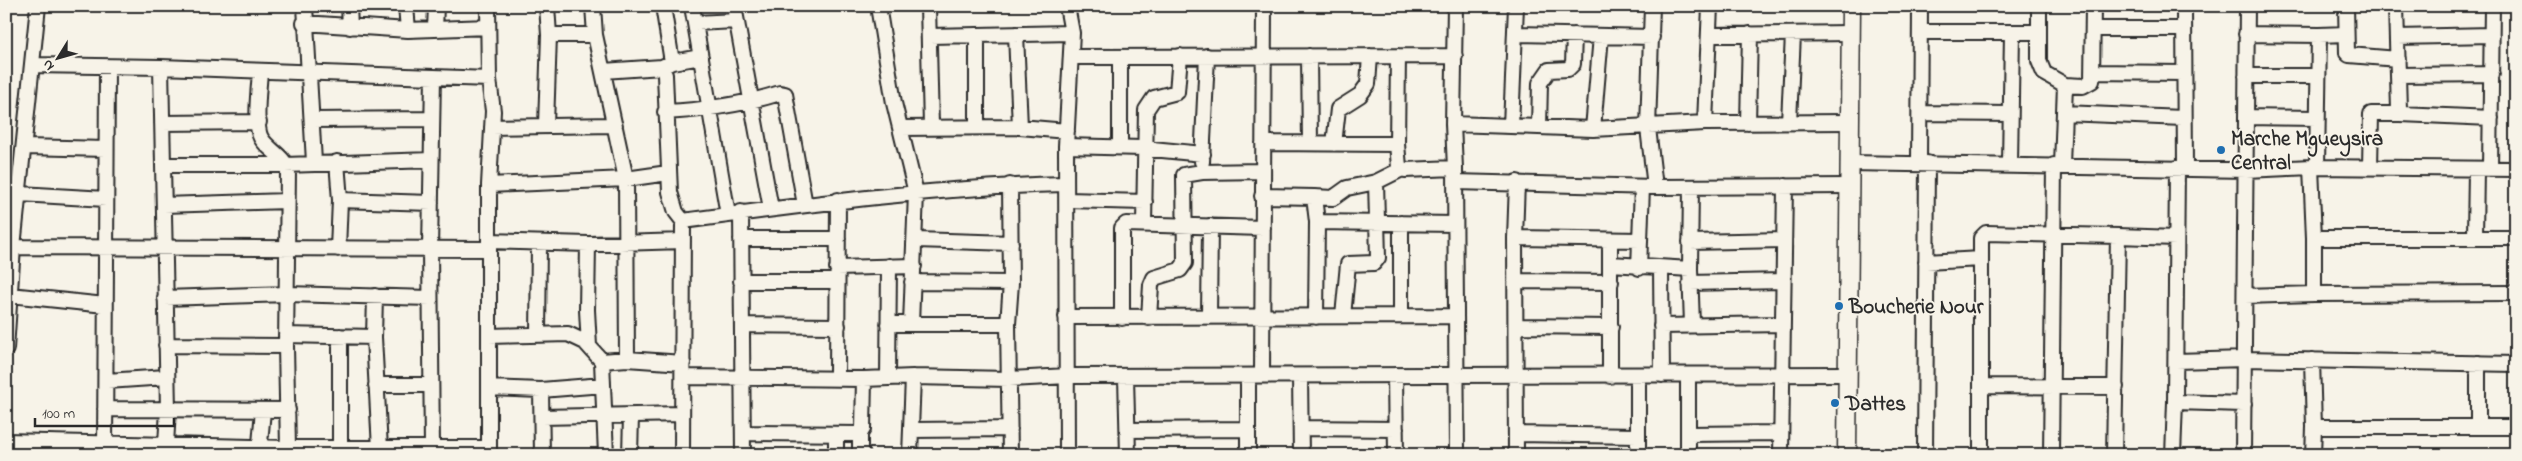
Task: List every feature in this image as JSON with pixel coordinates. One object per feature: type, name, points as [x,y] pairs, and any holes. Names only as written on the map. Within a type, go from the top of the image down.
[{"type":"main road","points":[[1847,455],[1850,6]]},
{"type":"street","points":[[6,349],[13,247],[25,147],[38,6]]},
{"type":"street","points":[[305,6],[304,23],[314,162]]},
{"type":"street","points":[[349,6],[350,28]]},
{"type":"street","points":[[406,6],[408,30]]},
{"type":"street","points":[[435,29],[436,6]]},
{"type":"street","points":[[6,441],[48,448],[105,449],[166,445],[259,451],[288,448],[309,451],[340,448],[417,451],[432,448],[489,451],[489,185],[492,127],[488,6]]},
{"type":"street","points":[[546,125],[549,35],[547,6]]},
{"type":"street","points":[[593,6],[595,35],[626,179],[627,359]]},
{"type":"street","points":[[663,6],[667,64],[665,74],[665,112],[668,173],[672,201],[683,221],[682,455]]},
{"type":"street","points":[[692,6],[711,110],[741,239],[743,455]]},
{"type":"street","points":[[734,6],[771,209]]},
{"type":"street","points":[[878,6],[900,128],[916,193],[916,240],[911,324]]},
{"type":"street","points":[[928,6],[931,126]]},
{"type":"street","points":[[1067,6],[1072,32],[1066,146],[1067,455]]},
{"type":"street","points":[[1248,455],[1248,429],[1263,317],[1264,6]]},
{"type":"street","points":[[1455,6],[1456,56],[1453,124],[1457,455]]},
{"type":"street","points":[[1511,126],[1516,6]]},
{"type":"street","points":[[1639,268],[1640,240],[1648,187],[1652,6]]},
{"type":"street","points":[[1706,123],[1710,6]]},
{"type":"street","points":[[1920,6],[1920,113],[1926,262],[1925,455]]},
{"type":"street","points":[[2039,6],[2039,62],[2044,73],[2065,85],[2083,86],[2092,81],[2093,6]]},
{"type":"street","points":[[2172,455],[2176,361],[2176,238],[2183,118],[2184,6]]},
{"type":"street","points":[[2242,455],[2245,359],[2247,6]]},
{"type":"street","points":[[2346,6],[2347,53],[2351,57],[2398,58]]},
{"type":"street","points":[[2396,6],[2401,114]]},
{"type":"street","points":[[2490,169],[2492,6]]},
{"type":"street","points":[[695,23],[736,21]]},
{"type":"street","points":[[304,23],[350,28],[408,30],[488,27]]},
{"type":"street","points":[[2093,29],[2184,29]]},
{"type":"street","points":[[930,36],[1072,32]]},
{"type":"street","points":[[1920,32],[2039,32]]},
{"type":"street","points":[[2010,164],[2012,32]]},
{"type":"street","points":[[1709,34],[1850,33]]},
{"type":"street","points":[[1016,34],[1020,127]]},
{"type":"street","points":[[1515,34],[1652,36]]},
{"type":"street","points":[[1748,123],[1750,34]]},
{"type":"street","points":[[1790,122],[1793,34]]},
{"type":"street","points":[[2246,34],[2346,34]]},
{"type":"street","points":[[549,35],[595,35]]},
{"type":"street","points":[[976,35],[977,127]]},
{"type":"street","points":[[1540,127],[1542,78],[1549,70],[1571,67],[1574,35]]},
{"type":"street","points":[[2314,294],[2314,167],[2319,35]]},
{"type":"street","points":[[2397,37],[2492,35]]},
{"type":"street","points":[[1593,129],[1601,36]]},
{"type":"street","points":[[1144,224],[1147,105],[1157,95],[1176,92],[1180,56]]},
{"type":"street","points":[[1202,172],[1207,56]]},
{"type":"street","points":[[1309,56],[1310,144]]},
{"type":"street","points":[[1334,144],[1338,109],[1360,95],[1368,84],[1370,56]]},
{"type":"street","points":[[1398,56],[1397,144],[1398,165],[1402,169]]},
{"type":"street","points":[[1072,57],[1456,56]]},
{"type":"street","points":[[603,70],[667,64],[701,57]]},
{"type":"street","points":[[1120,57],[1120,147]]},
{"type":"street","points":[[32,65],[160,67],[489,79]]},
{"type":"street","points":[[105,449],[108,66]]},
{"type":"street","points":[[160,67],[164,165],[168,409],[166,445]]},
{"type":"street","points":[[260,72],[259,122],[262,139],[278,154],[288,171],[286,248],[288,448]]},
{"type":"street","points":[[2092,72],[2183,73]]},
{"type":"street","points":[[2398,75],[2492,74]]},
{"type":"street","points":[[2246,76],[2318,76]]},
{"type":"street","points":[[432,448],[430,250],[433,77]]},
{"type":"street","points":[[2051,455],[2054,234],[2065,85]]},
{"type":"street","points":[[665,112],[711,110],[752,102],[780,93],[785,94],[805,205]]},
{"type":"street","points":[[1920,113],[2010,114]]},
{"type":"street","points":[[2064,114],[2183,118]]},
{"type":"street","points":[[2370,168],[2371,114],[2491,118]]},
{"type":"street","points":[[2246,118],[2317,118]]},
{"type":"street","points":[[312,120],[432,119]]},
{"type":"street","points":[[162,122],[259,122]]},
{"type":"street","points":[[1453,124],[1593,129],[1648,128],[1706,123],[1850,122]]},
{"type":"street","points":[[492,127],[615,125]]},
{"type":"street","points":[[900,128],[931,126],[1020,127],[1067,130]]},
{"type":"street","points":[[1263,143],[1397,144]]},
{"type":"street","points":[[1066,146],[1146,148],[1203,154]]},
{"type":"street","points":[[25,147],[106,150]]},
{"type":"street","points":[[164,165],[285,165],[314,162],[431,160]]},
{"type":"street","points":[[337,162],[340,200],[338,249]]},
{"type":"street","points":[[1849,162],[2246,170],[2314,167],[2516,169]]},
{"type":"street","points":[[1262,196],[1332,198],[1346,188],[1376,182],[1402,169],[1516,182],[1648,187],[1849,186]]},
{"type":"street","points":[[2475,237],[2476,169]]},
{"type":"street","points":[[1149,318],[1151,284],[1154,278],[1180,270],[1184,266],[1183,177],[1185,174],[1262,171]]},
{"type":"street","points":[[489,185],[626,179],[668,173]]},
{"type":"street","points":[[1342,316],[1348,266],[1350,263],[1374,263],[1377,261],[1376,182]]},
{"type":"street","points":[[1516,182],[1516,455]]},
{"type":"street","points":[[683,221],[838,200],[1010,185],[1066,184]]},
{"type":"street","points":[[1010,185],[1011,283],[1008,324],[1010,455]]},
{"type":"street","points":[[1781,455],[1783,375],[1782,281],[1785,186]]},
{"type":"street","points":[[1691,187],[1690,283],[1692,324]]},
{"type":"street","points":[[20,194],[106,199]]},
{"type":"street","points":[[1314,197],[1317,222],[1316,317]]},
{"type":"street","points":[[340,200],[431,203]]},
{"type":"street","points":[[837,378],[838,200]]},
{"type":"street","points":[[1066,200],[1145,202]]},
{"type":"street","points":[[164,205],[287,201]]},
{"type":"street","points":[[1317,222],[1455,224]]},
{"type":"street","points":[[1401,223],[1401,316]]},
{"type":"street","points":[[1122,318],[1122,228],[1126,224],[1263,228]]},
{"type":"street","points":[[1209,317],[1210,226]]},
{"type":"street","points":[[1981,455],[1983,386],[1981,238],[1986,233],[2176,238]]},
{"type":"street","points":[[2114,455],[2118,236]]},
{"type":"street","points":[[1515,238],[1640,240]]},
{"type":"street","points":[[2314,238],[2516,238]]},
{"type":"street","points":[[741,239],[838,239]]},
{"type":"street","points":[[916,240],[1011,243]]},
{"type":"street","points":[[1610,240],[1612,264],[1610,376]]},
{"type":"street","points":[[1690,242],[1783,240]]},
{"type":"street","points":[[13,247],[430,250],[489,245],[683,241]]},
{"type":"street","points":[[538,335],[539,244]]},
{"type":"street","points":[[588,244],[589,346]]},
{"type":"street","points":[[1926,262],[1981,260]]},
{"type":"street","points":[[1612,264],[1639,268],[1690,269]]},
{"type":"street","points":[[741,281],[837,274],[889,266],[914,266]]},
{"type":"street","points":[[888,377],[889,266]]},
{"type":"street","points":[[1661,268],[1662,375]]},
{"type":"street","points":[[1515,281],[1611,282]]},
{"type":"street","points":[[1690,283],[1782,281]]},
{"type":"street","points":[[912,282],[1011,283]]},
{"type":"street","points":[[2245,296],[2516,293]]},
{"type":"street","points":[[165,298],[287,294],[430,298]]},
{"type":"street","points":[[10,295],[105,305]]},
{"type":"street","points":[[375,296],[374,337],[380,449]]},
{"type":"street","points":[[1066,317],[1456,316]]},
{"type":"street","points":[[888,324],[1008,324]]},
{"type":"street","points":[[1661,326],[1783,324]]},
{"type":"street","points":[[742,325],[838,326]]},
{"type":"street","points":[[1517,326],[1611,327]]},
{"type":"street","points":[[489,336],[568,334],[582,338],[602,361],[606,455]]},
{"type":"street","points":[[166,345],[340,336],[374,337]]},
{"type":"street","points":[[340,336],[340,448]]},
{"type":"street","points":[[602,361],[627,359],[742,379],[837,378],[864,380],[888,377],[1009,379],[1068,376],[1847,374]]},
{"type":"street","points":[[2176,361],[2245,359],[2516,364]]},
{"type":"street","points":[[2312,360],[2313,455]]},
{"type":"street","points":[[2478,363],[2478,426]]},
{"type":"street","points":[[1394,375],[1396,455]]},
{"type":"street","points":[[1688,375],[1688,455]]},
{"type":"street","points":[[1300,376],[1301,455]]},
{"type":"street","points":[[1638,376],[1638,455]]},
{"type":"street","points":[[107,381],[166,377]]},
{"type":"street","points":[[910,455],[913,377]]},
{"type":"street","points":[[1126,377],[1128,455]]},
{"type":"street","points":[[864,380],[863,428],[860,434],[860,450],[864,455]]},
{"type":"street","points":[[376,385],[430,385]]},
{"type":"street","points":[[489,388],[541,390],[603,385]]},
{"type":"street","points":[[1983,386],[2116,387]]},
{"type":"street","points":[[541,390],[542,455]]},
{"type":"street","points":[[2175,402],[2244,404]]},
{"type":"street","points":[[105,409],[288,410]]},
{"type":"street","points":[[259,451],[263,410]]},
{"type":"street","points":[[542,417],[682,414]]},
{"type":"street","points":[[630,455],[631,416]]},
{"type":"street","points":[[2314,427],[2516,427]]},
{"type":"street","points":[[1301,428],[1396,429]]},
{"type":"street","points":[[912,430],[1010,429]]},
{"type":"street","points":[[1128,430],[1248,429]]},
{"type":"street","points":[[744,433],[860,434]]},
{"type":"street","points":[[1688,434],[1782,433]]},
{"type":"street","points":[[836,434],[836,455]]},
{"type":"street","points":[[1516,434],[1637,436]]},
{"type":"place","name":"Marche Mgueysira Central","points":[[2221,150]]},
{"type":"place","name":"Boucherie Nour","points":[[1839,306]]},
{"type":"place","name":"Dattes","points":[[1835,403]]}]
